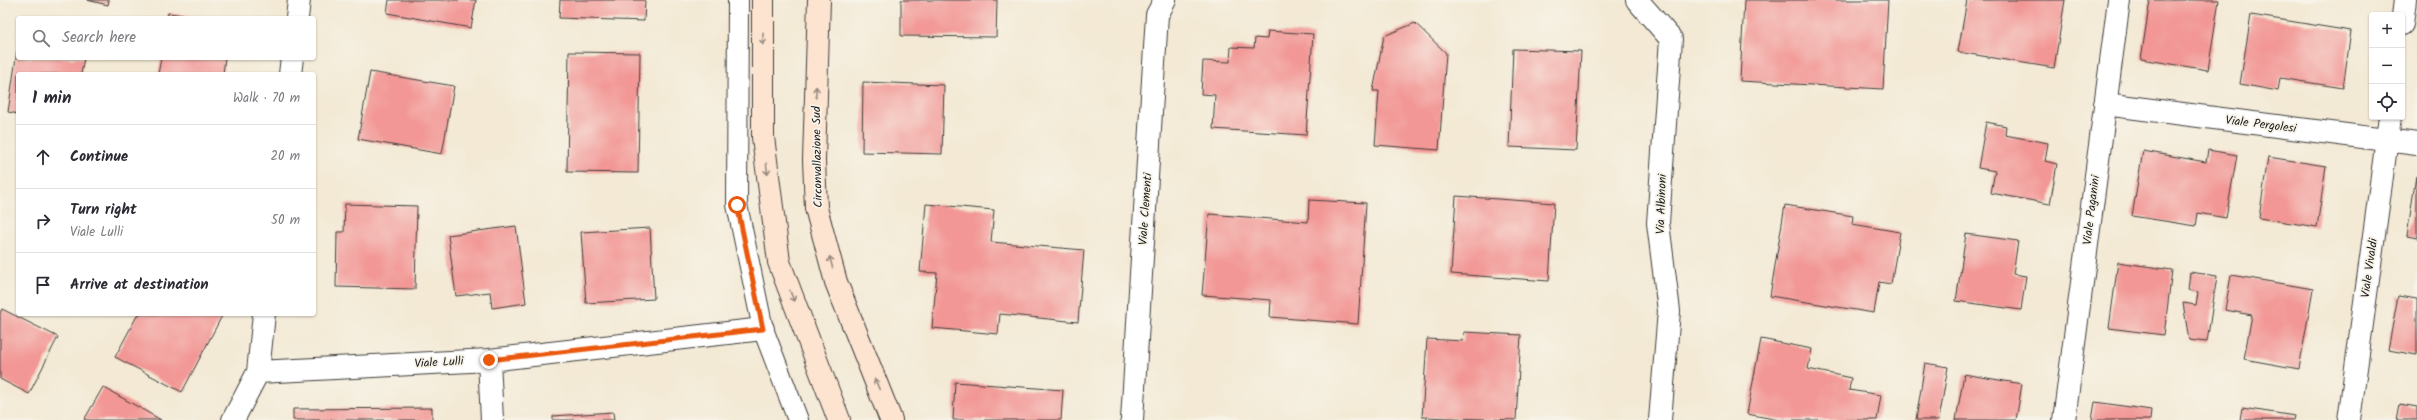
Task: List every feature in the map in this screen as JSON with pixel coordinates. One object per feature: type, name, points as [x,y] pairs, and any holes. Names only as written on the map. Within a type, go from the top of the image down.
[{"type":"main road","points":[[763,0],[763,136],[779,262],[838,420]]},
{"type":"main road","name":"Circonvallazione Sud","points":[[819,0],[814,160],[816,208],[836,282],[891,420]]},
{"type":"street","points":[[296,16],[298,0]]},
{"type":"street","name":"Viale Clementi","points":[[1132,420],[1157,15],[1165,0]]},
{"type":"street","name":"Via Albinoni","points":[[1637,0],[1671,39],[1658,223],[1669,311],[1660,420]]},
{"type":"street","name":"Viale Paganini","points":[[2064,420],[2119,0]]},
{"type":"street","points":[[2404,12],[2405,0]]},
{"type":"street","points":[[290,72],[292,60]]},
{"type":"street","name":"Viale Pergolesi","points":[[2105,104],[2417,144]]},
{"type":"street","name":"Viale Vivaldi","points":[[2350,420],[2389,120]]},
{"type":"street","points":[[233,420],[258,372],[264,316]]},
{"type":"street","name":"Viale Lulli","points":[[258,372],[489,360],[763,329]]},
{"type":"street","points":[[489,360],[492,420]]},
{"type":"lane","points":[[738,0],[737,205],[763,329],[798,420]]},
{"type":"building","points":[[87,0],[109,0],[108,5]]},
{"type":"building","points":[[389,0],[476,0],[471,28],[387,13]]},
{"type":"building","points":[[560,0],[645,0],[644,21],[559,18]]},
{"type":"building","points":[[901,0],[997,0],[996,37],[901,36]]},
{"type":"building","points":[[1744,0],[1888,0],[1883,89],[1740,81]]},
{"type":"building","points":[[1967,0],[2065,0],[2054,68],[1958,52]]},
{"type":"building","points":[[2150,0],[2219,0],[2208,70],[2141,59]]},
{"type":"building","points":[[168,13],[190,16],[167,16]]},
{"type":"building","points":[[2251,15],[2351,31],[2343,88],[2280,78],[2278,91],[2240,84]]},
{"type":"building","points":[[1415,23],[1446,53],[1439,150],[1375,145],[1379,91],[1373,91],[1384,36]]},
{"type":"building","points":[[1268,31],[1313,34],[1306,135],[1213,129],[1215,95],[1201,94],[1203,61],[1230,62],[1231,47],[1254,48],[1255,38],[1267,39]]},
{"type":"building","points":[[1513,49],[1581,51],[1576,150],[1509,147]]},
{"type":"building","points":[[569,52],[640,53],[638,173],[567,172]]},
{"type":"building","points":[[16,58],[16,60],[84,60],[81,72],[16,72],[16,114],[8,112]]},
{"type":"building","points":[[161,60],[225,60],[223,72],[158,72]]},
{"type":"building","points":[[370,72],[454,86],[442,154],[358,139]]},
{"type":"building","points":[[863,82],[944,85],[942,154],[862,152]]},
{"type":"building","points":[[1986,122],[2006,126],[2005,135],[2048,143],[2045,161],[2057,164],[2050,204],[1991,193],[1995,171],[1978,168]]},
{"type":"building","points":[[2208,150],[2237,155],[2226,218],[2198,213],[2196,226],[2132,216],[2143,151],[2206,162]]},
{"type":"building","points":[[2268,157],[2326,166],[2317,227],[2259,218]]},
{"type":"building","points":[[2417,176],[2417,238],[2407,236]]},
{"type":"building","points":[[1456,196],[1554,203],[1549,281],[1451,274]]},
{"type":"building","points":[[1309,200],[1366,203],[1358,324],[1270,317],[1271,300],[1202,295],[1209,214],[1308,222]]},
{"type":"building","points":[[345,204],[417,206],[415,289],[336,287],[337,232],[344,232]]},
{"type":"building","points":[[926,204],[994,210],[991,242],[1084,250],[1078,322],[1000,314],[998,334],[932,328],[937,273],[920,272]]},
{"type":"building","points":[[1785,205],[1853,216],[1852,224],[1900,232],[1891,284],[1879,282],[1874,313],[1770,296]]},
{"type":"building","points":[[516,226],[526,303],[492,308],[490,292],[456,296],[448,235]]},
{"type":"building","points":[[650,228],[654,299],[586,303],[581,232]]},
{"type":"building","points":[[1966,234],[2018,241],[2013,274],[2026,276],[2021,310],[1956,301]]},
{"type":"building","points":[[2118,262],[2172,270],[2164,335],[2109,328]]},
{"type":"building","points":[[2190,272],[2217,276],[2207,342],[2189,340],[2183,303],[2196,305],[2198,292],[2188,290]]},
{"type":"building","points":[[2231,275],[2313,289],[2299,369],[2244,359],[2252,315],[2225,310]]},
{"type":"building","points":[[2398,296],[2417,299],[2417,355],[2388,350]]},
{"type":"building","points":[[2,309],[58,337],[29,394],[0,379],[0,313]]},
{"type":"building","points":[[137,316],[222,316],[182,392],[115,357]]},
{"type":"building","points":[[1464,332],[1521,335],[1516,420],[1422,417],[1427,339],[1463,341]]},
{"type":"building","points":[[1761,339],[1812,349],[1808,369],[1851,378],[1849,390],[1881,395],[1877,420],[1779,420],[1747,414]]},
{"type":"building","points":[[1925,363],[1948,367],[1939,420],[1916,420]]},
{"type":"building","points":[[1964,374],[2022,384],[2016,420],[1956,420]]},
{"type":"building","points":[[955,382],[1063,390],[1061,420],[953,420]]},
{"type":"building","points":[[103,387],[161,420],[84,420]]},
{"type":"building","points":[[2095,402],[2151,410],[2150,420],[2092,420]]},
{"type":"building","points":[[2400,404],[2417,407],[2417,420],[2397,420]]},
{"type":"building","points":[[432,408],[432,420],[293,420],[293,409]]},
{"type":"building","points":[[2242,408],[2295,416],[2294,420],[2240,420]]},
{"type":"building","points":[[613,412],[614,420],[553,420],[553,416]]},
{"type":"route","points":[[489,360],[763,329],[737,205]]}]
